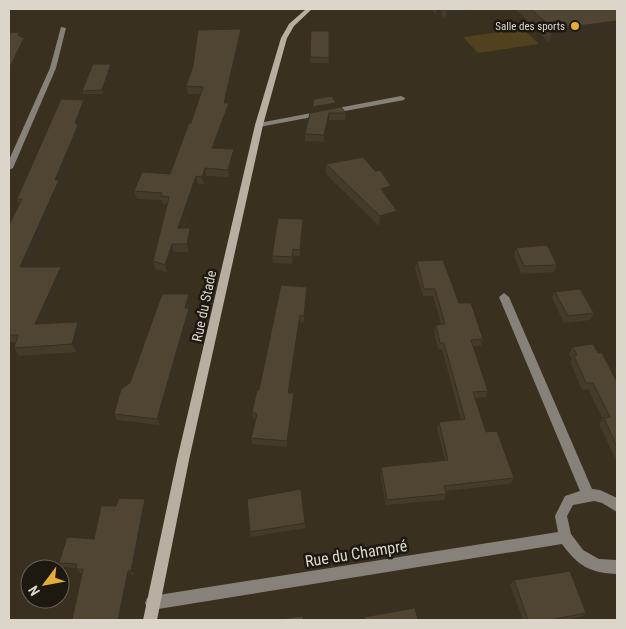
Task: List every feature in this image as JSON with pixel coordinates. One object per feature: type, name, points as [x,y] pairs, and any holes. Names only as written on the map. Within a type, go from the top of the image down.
[{"type":"street","name":"Rue du Stade","points":[[150,620],[152,603],[259,125],[284,38],[291,25],[309,9]]},
{"type":"street","points":[[9,166],[46,86],[53,68],[63,28]]},
{"type":"street","points":[[259,125],[401,98]]},
{"type":"street","points":[[504,297],[586,493]]},
{"type":"street","points":[[617,506],[609,498],[586,493],[569,500],[561,516],[564,538],[578,555],[598,566],[617,567]]},
{"type":"street","name":"Rue du Champré","points":[[152,603],[564,538]]},
{"type":"shaded area","points":[[523,29],[539,44],[478,53],[463,37]]},
{"type":"building","points":[[531,9],[617,9],[617,21],[553,29]]},
{"type":"building","points":[[241,29],[224,103],[229,103],[212,148],[234,149],[228,170],[205,168],[202,177],[196,176],[178,228],[190,228],[187,244],[172,244],[165,265],[153,261],[169,197],[161,196],[162,193],[134,191],[142,172],[170,174],[189,123],[191,123],[203,87],[186,86],[193,66],[198,30]]},
{"type":"building","points":[[311,31],[329,31],[329,58],[310,57]]},
{"type":"building","points":[[19,32],[18,35],[24,38],[9,69],[9,33]]},
{"type":"building","points":[[93,64],[111,64],[102,90],[82,91]]},
{"type":"building","points":[[332,96],[336,103],[312,107],[314,99]]},
{"type":"building","points":[[61,99],[84,100],[75,123],[78,125],[55,180],[59,180],[20,267],[61,267],[35,324],[78,322],[72,344],[14,348],[18,335],[9,335],[9,225],[22,199],[17,199]]},
{"type":"building","points":[[341,107],[346,113],[329,113],[324,135],[305,134],[310,113]]},
{"type":"building","points":[[363,157],[375,171],[380,170],[391,186],[381,189],[397,211],[380,216],[326,164]]},
{"type":"building","points":[[278,218],[303,219],[300,250],[293,249],[292,257],[272,256]]},
{"type":"building","points":[[547,245],[557,265],[524,266],[516,248]]},
{"type":"building","points":[[443,260],[459,303],[471,303],[483,339],[471,340],[488,391],[473,392],[486,432],[497,431],[514,478],[444,486],[446,494],[387,500],[381,467],[448,460],[439,422],[465,419],[444,343],[440,343],[436,325],[445,324],[435,289],[424,289],[417,261]]},
{"type":"building","points":[[281,285],[307,287],[304,316],[300,315],[288,393],[294,393],[287,441],[251,438],[257,414],[252,412],[257,390],[259,390]]},
{"type":"building","points":[[580,289],[594,313],[568,316],[555,292]]},
{"type":"building","points":[[162,294],[189,294],[185,308],[189,308],[157,419],[114,414],[121,389],[130,383]]},
{"type":"building","points":[[593,344],[598,353],[602,353],[617,382],[617,447],[604,418],[610,417],[593,383],[586,383],[574,356],[577,355],[573,347]]},
{"type":"building","points":[[301,489],[305,523],[250,532],[247,499]]},
{"type":"building","points":[[119,498],[145,499],[131,571],[128,571],[118,620],[72,620],[83,569],[76,569],[77,564],[70,564],[70,559],[60,559],[67,537],[94,539],[101,506],[116,506]]},
{"type":"building","points":[[570,571],[586,613],[549,620],[528,620],[514,580]]},
{"type":"building","points":[[415,608],[418,620],[365,620],[364,617]]},
{"type":"building","points":[[303,616],[304,620],[272,620]]},
{"type":"place","name":"Salle des sports","points":[[575,26]]}]
